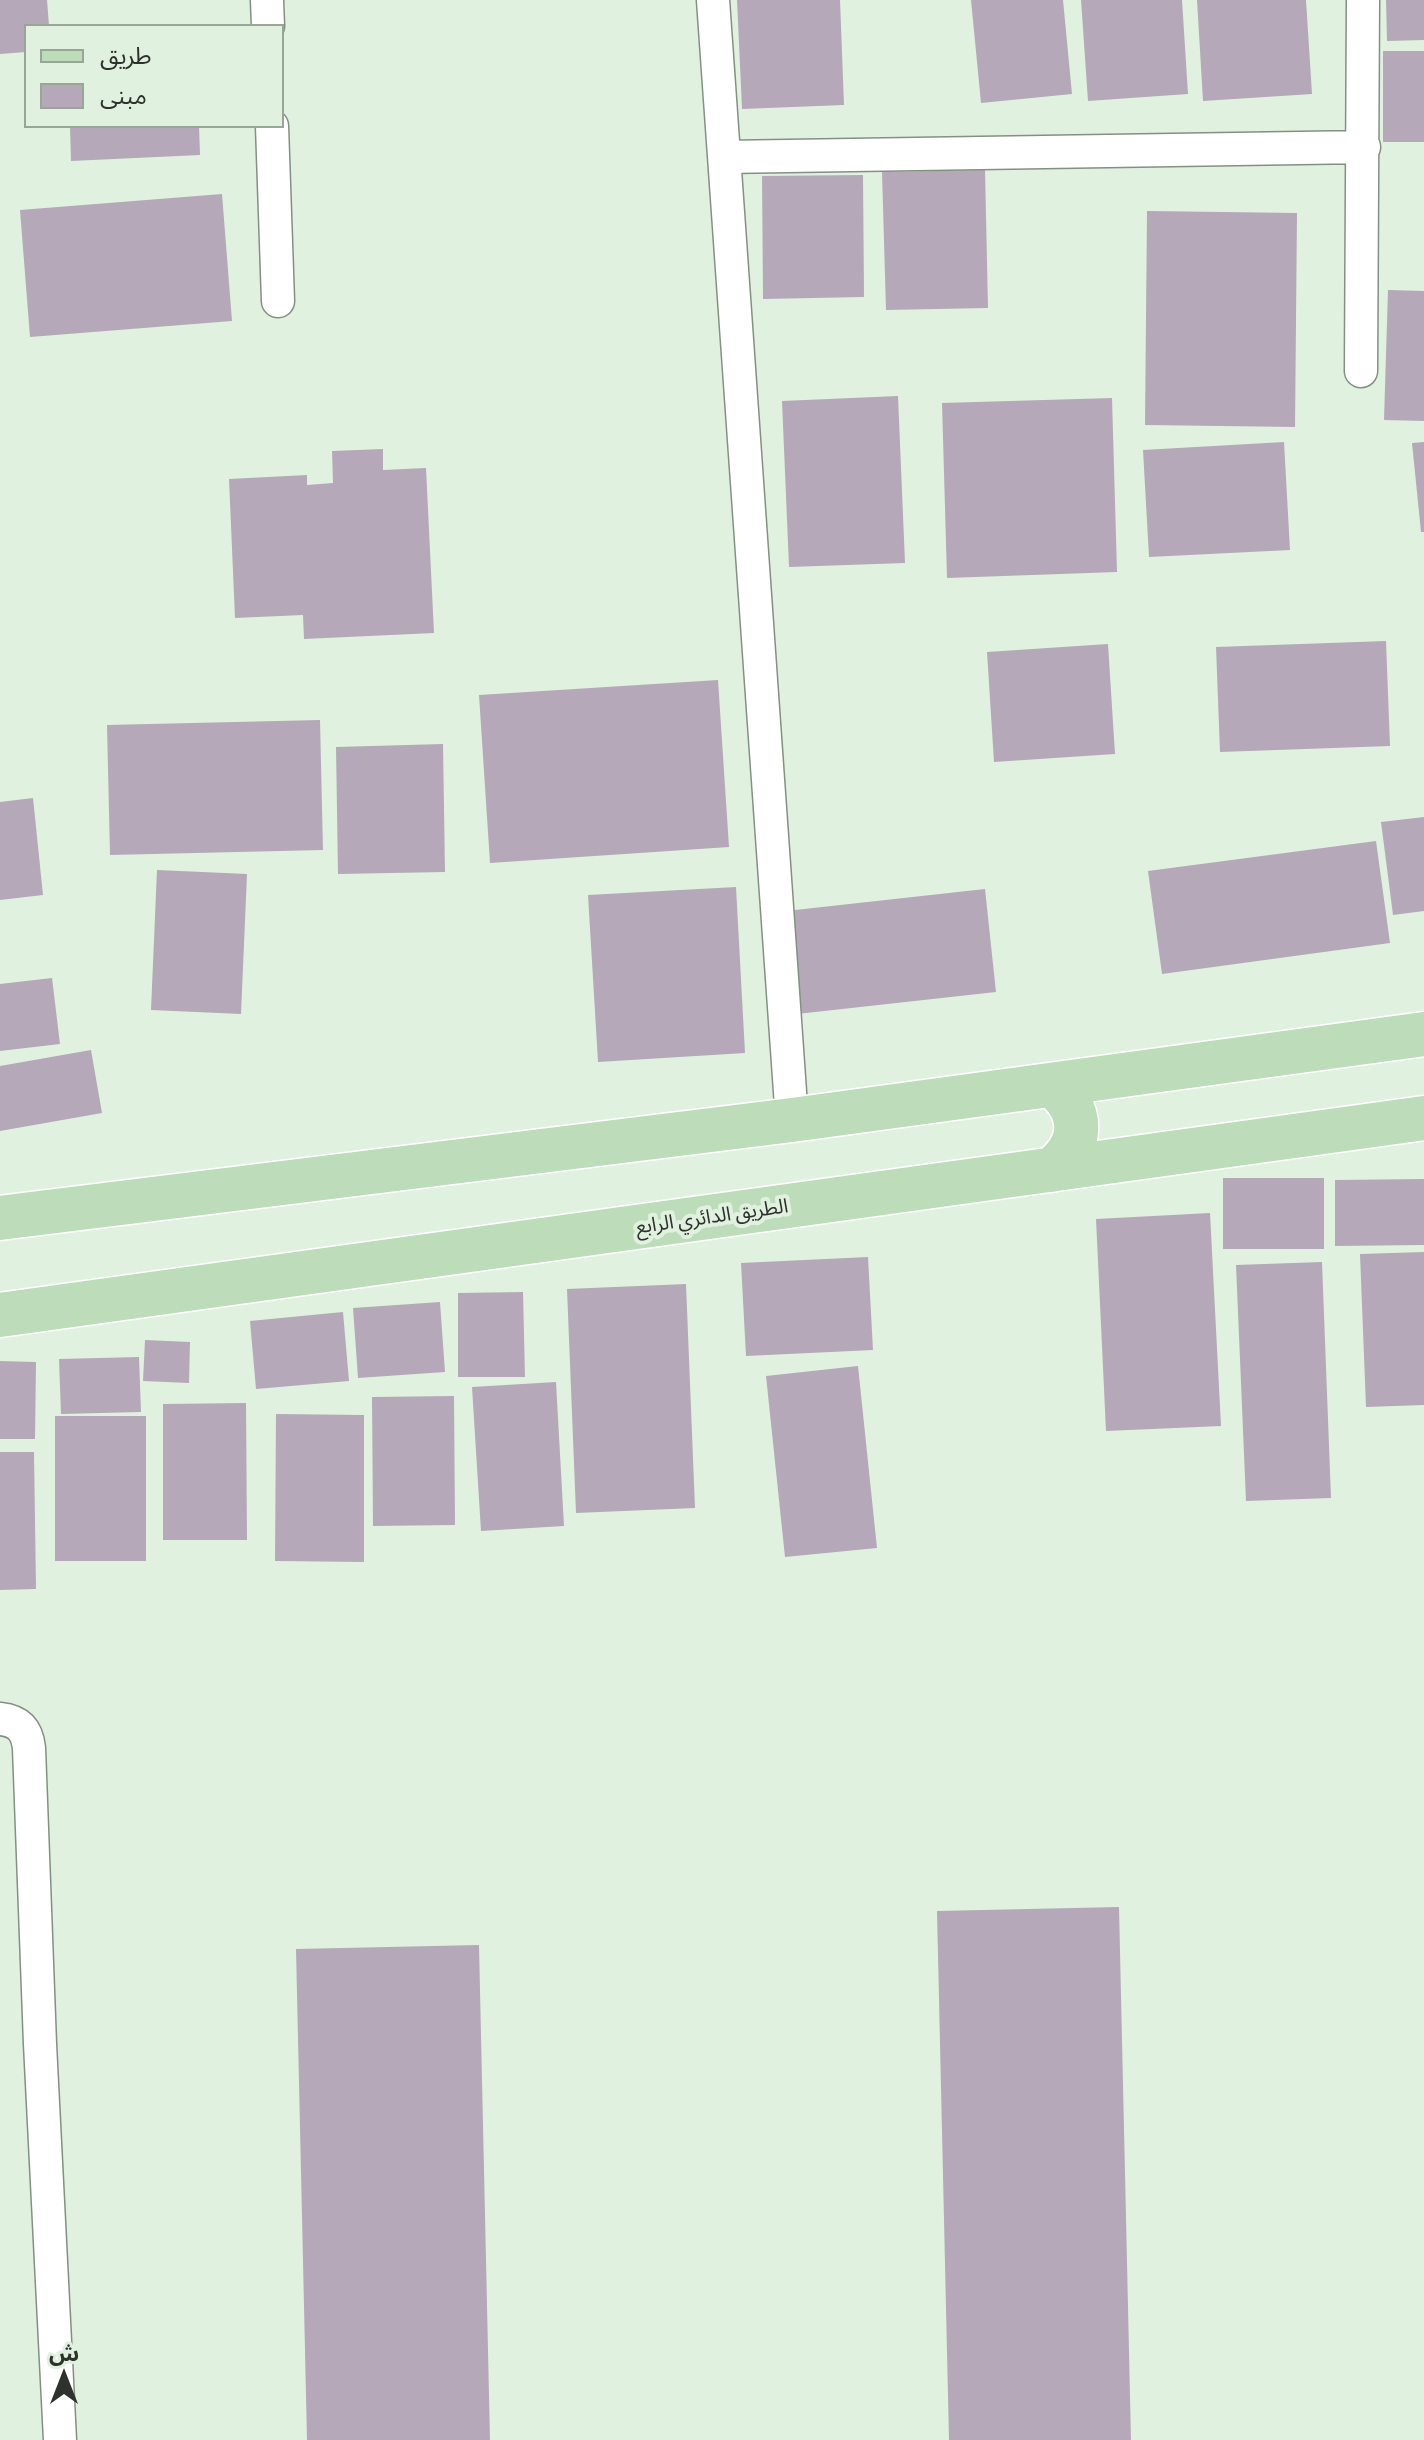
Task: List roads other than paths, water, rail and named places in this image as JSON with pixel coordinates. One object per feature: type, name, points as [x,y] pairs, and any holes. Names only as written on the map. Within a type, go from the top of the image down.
[{"type":"main road","points":[[0,1218],[792,1120],[1424,1034]]},
{"type":"main road","points":[[1051,1170],[1070,1150],[1076,1123],[1073,1108],[1064,1094],[1052,1085]]},
{"type":"main road","name":"الطريق الدائري الرابع","points":[[0,1315],[1424,1118]]},
{"type":"street","points":[[267,0],[268,24]]},
{"type":"street","points":[[713,0],[792,1120]]},
{"type":"street","points":[[1361,371],[1363,0]]},
{"type":"street","points":[[272,128],[278,301]]},
{"type":"street","points":[[724,157],[1364,147]]},
{"type":"street","points":[[0,1719],[16,1723],[24,1729],[29,1748],[60,2440]]}]
